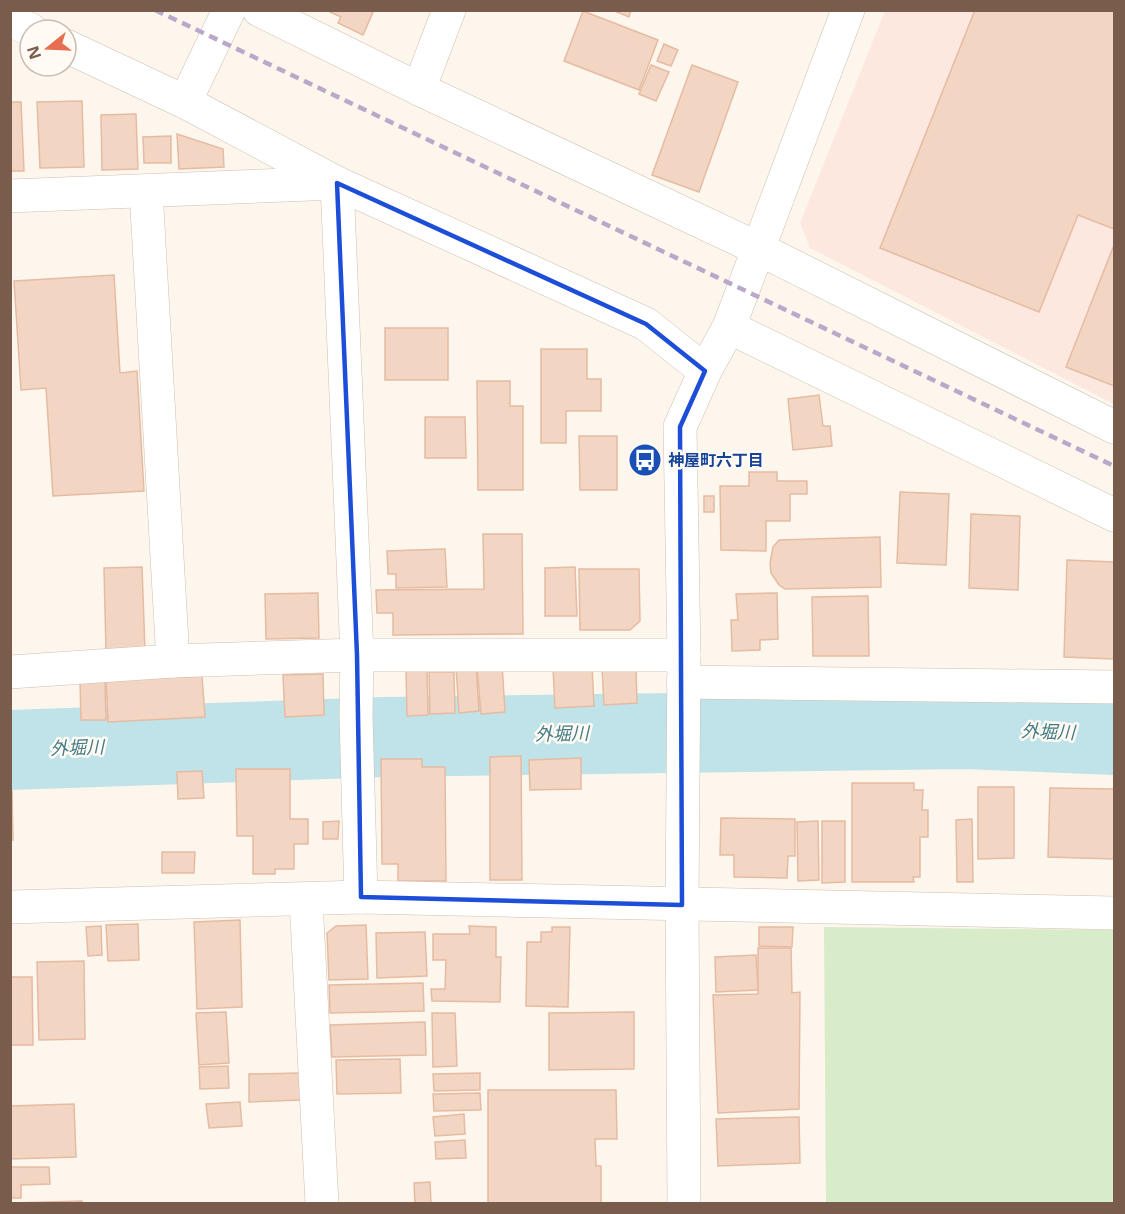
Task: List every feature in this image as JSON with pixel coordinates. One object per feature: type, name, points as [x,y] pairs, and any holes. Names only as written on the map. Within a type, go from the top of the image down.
[{"type":"street","points":[[185,102],[229,10]]},
{"type":"street","points":[[259,10],[419,89],[759,249],[1114,427]]},
{"type":"street","points":[[419,89],[449,10]]},
{"type":"street","points":[[684,1203],[682,760],[684,668],[681,427],[705,370],[729,327],[848,10]]},
{"type":"street","points":[[78,52],[185,102],[337,183],[646,324],[705,370]]},
{"type":"street","points":[[10,196],[337,183]]},
{"type":"street","points":[[337,183],[357,655],[356,716],[361,897]]},
{"type":"street","points":[[146,191],[173,661]]},
{"type":"street","points":[[729,327],[1114,515]]},
{"type":"street","points":[[10,672],[173,661],[357,655],[1114,687]]},
{"type":"street","points":[[10,907],[361,897],[1114,913]]},
{"type":"street","points":[[306,900],[322,1203]]},
{"type":"highlighted area","points":[[337,183],[646,324],[705,371],[680,427],[682,905],[361,897],[357,655]]},
{"type":"shaded area","points":[[885,11],[1114,11],[1114,404],[810,248],[800,223]]},
{"type":"green space","points":[[824,927],[1114,930],[1114,1203],[826,1203]]},
{"type":"building","points":[[326,10],[374,10],[363,35],[338,23],[341,17]]},
{"type":"building","points":[[612,10],[631,10],[629,17]]},
{"type":"building","points":[[975,10],[1114,10],[1114,229],[1078,215],[1039,312],[880,248]]},
{"type":"building","points":[[583,11],[658,40],[639,90],[564,61]]},
{"type":"building","points":[[664,44],[678,50],[671,66],[657,61]]},
{"type":"building","points":[[651,65],[669,72],[656,101],[639,94]]},
{"type":"building","points":[[692,65],[738,82],[699,192],[652,175]]},
{"type":"building","points":[[82,101],[84,167],[40,168],[37,102]]},
{"type":"building","points":[[10,102],[21,102],[24,171],[10,171]]},
{"type":"building","points":[[136,114],[138,169],[102,170],[101,115]]},
{"type":"building","points":[[177,134],[223,149],[224,167],[179,169]]},
{"type":"building","points":[[171,136],[171,163],[144,163],[143,137]]},
{"type":"building","points":[[1114,245],[1114,386],[1066,367]]},
{"type":"building","points":[[114,275],[120,373],[137,371],[144,491],[53,496],[46,388],[21,390],[14,281]]},
{"type":"building","points":[[385,328],[448,328],[448,380],[385,380]]},
{"type":"building","points":[[541,349],[587,349],[587,379],[601,379],[601,411],[566,411],[566,443],[541,443]]},
{"type":"building","points":[[477,381],[510,381],[510,406],[523,406],[523,490],[478,490]]},
{"type":"building","points":[[819,395],[823,426],[830,426],[832,446],[793,450],[788,399]]},
{"type":"building","points":[[425,417],[465,417],[466,458],[425,458]]},
{"type":"building","points":[[579,436],[617,436],[617,490],[580,490]]},
{"type":"building","points":[[749,472],[777,472],[777,481],[807,481],[807,494],[790,494],[790,521],[766,521],[766,551],[721,550],[720,486],[749,486]]},
{"type":"building","points":[[900,492],[949,494],[946,565],[897,563]]},
{"type":"building","points":[[704,496],[714,496],[714,512],[704,512]]},
{"type":"building","points":[[971,514],[1020,516],[1018,590],[969,588]]},
{"type":"building","points":[[483,534],[522,534],[523,634],[393,635],[393,613],[377,613],[376,590],[484,589]]},
{"type":"building","points":[[880,537],[881,587],[785,589],[779,585],[771,573],[773,547],[779,540]]},
{"type":"building","points":[[445,549],[447,587],[396,588],[396,574],[388,574],[387,551]]},
{"type":"building","points":[[1067,560],[1114,562],[1114,659],[1064,657]]},
{"type":"building","points":[[142,567],[145,651],[106,652],[104,568]]},
{"type":"building","points":[[575,567],[577,616],[545,616],[545,568]]},
{"type":"building","points":[[579,569],[639,569],[640,621],[630,630],[580,630]]},
{"type":"building","points":[[318,593],[319,638],[266,639],[265,594]]},
{"type":"building","points":[[777,593],[778,639],[760,640],[760,650],[732,651],[731,620],[738,620],[736,594]]},
{"type":"building","points":[[868,596],[869,656],[813,656],[812,597]]},
{"type":"building","points":[[502,664],[505,712],[481,714],[477,667]]},
{"type":"building","points":[[476,665],[479,711],[459,713],[456,667]]},
{"type":"building","points":[[592,665],[594,706],[555,708],[553,667]]},
{"type":"building","points":[[636,667],[637,703],[604,705],[602,669]]},
{"type":"building","points":[[427,669],[428,715],[407,716],[406,670]]},
{"type":"building","points":[[429,672],[454,672],[455,713],[430,714]]},
{"type":"building","points":[[323,674],[324,715],[285,717],[283,675]]},
{"type":"building","points":[[202,676],[205,717],[108,722],[106,680]]},
{"type":"building","points":[[80,681],[105,681],[106,720],[81,720]]},
{"type":"building","points":[[521,756],[522,880],[490,880],[490,757]]},
{"type":"building","points":[[581,758],[581,789],[530,790],[529,760]]},
{"type":"building","points":[[381,759],[422,759],[422,767],[445,767],[446,881],[398,881],[398,864],[382,864]]},
{"type":"building","points":[[236,769],[290,769],[290,819],[308,819],[308,844],[294,844],[294,869],[275,869],[275,874],[253,874],[253,836],[237,836]]},
{"type":"building","points":[[202,771],[204,798],[178,799],[177,772]]},
{"type":"building","points":[[852,783],[914,783],[914,790],[923,790],[922,810],[928,810],[928,837],[920,837],[920,877],[913,877],[914,882],[852,882]]},
{"type":"building","points":[[978,787],[1014,787],[1014,858],[978,859]]},
{"type":"building","points":[[1050,788],[1114,789],[1114,859],[1048,857]]},
{"type":"building","points":[[10,791],[12,791],[13,840],[10,840]]},
{"type":"building","points":[[721,818],[795,819],[795,856],[788,856],[787,878],[734,877],[734,855],[720,855]]},
{"type":"building","points":[[972,819],[973,882],[957,882],[956,820]]},
{"type":"building","points":[[339,821],[338,839],[323,839],[323,822]]},
{"type":"building","points":[[818,821],[819,880],[798,881],[797,822]]},
{"type":"building","points":[[822,821],[845,821],[845,882],[822,883]]},
{"type":"building","points":[[162,852],[195,852],[194,873],[162,873]]},
{"type":"building","points":[[240,920],[242,1007],[197,1009],[194,922]]},
{"type":"building","points":[[138,924],[139,960],[108,961],[106,925]]},
{"type":"building","points":[[366,925],[368,979],[329,980],[327,933],[336,926]]},
{"type":"building","points":[[101,926],[102,955],[88,956],[86,927]]},
{"type":"building","points":[[469,926],[496,927],[496,957],[501,957],[500,1002],[432,1001],[431,989],[445,989],[446,960],[433,960],[433,934],[470,934]]},
{"type":"building","points":[[552,927],[570,927],[568,1007],[526,1006],[527,942],[541,942],[541,932],[552,932]]},
{"type":"building","points":[[759,927],[793,927],[792,947],[759,946]]},
{"type":"building","points":[[425,932],[427,976],[377,978],[376,933]]},
{"type":"building","points":[[758,948],[791,948],[792,993],[800,992],[799,1109],[718,1113],[713,995],[758,994]]},
{"type":"building","points":[[756,955],[758,990],[716,992],[715,957]]},
{"type":"building","points":[[84,961],[85,1039],[39,1040],[37,962]]},
{"type":"building","points":[[10,977],[32,977],[33,1045],[10,1045]]},
{"type":"building","points":[[423,983],[424,1011],[330,1013],[329,985]]},
{"type":"building","points":[[226,1012],[229,1063],[199,1065],[196,1013]]},
{"type":"building","points":[[634,1012],[634,1069],[549,1070],[549,1013]]},
{"type":"building","points":[[432,1013],[455,1013],[457,1066],[433,1067]]},
{"type":"building","points":[[425,1022],[426,1055],[332,1057],[330,1025]]},
{"type":"building","points":[[400,1059],[401,1093],[337,1094],[336,1060]]},
{"type":"building","points":[[228,1066],[229,1088],[200,1089],[199,1067]]},
{"type":"building","points":[[300,1073],[301,1100],[249,1102],[249,1074]]},
{"type":"building","points":[[480,1073],[480,1090],[434,1091],[433,1074]]},
{"type":"building","points":[[488,1090],[616,1090],[617,1139],[595,1139],[596,1166],[601,1166],[601,1204],[488,1204]]},
{"type":"building","points":[[480,1093],[481,1110],[434,1111],[433,1094]]},
{"type":"building","points":[[240,1102],[242,1126],[209,1128],[206,1104]]},
{"type":"building","points":[[74,1104],[76,1157],[10,1159],[10,1106]]},
{"type":"building","points":[[464,1114],[465,1134],[435,1136],[433,1117]]},
{"type":"building","points":[[799,1117],[800,1163],[718,1166],[716,1119]]},
{"type":"building","points":[[465,1140],[466,1158],[436,1159],[435,1142]]},
{"type":"building","points":[[10,1167],[49,1167],[50,1184],[21,1185],[21,1198],[10,1198]]},
{"type":"building","points":[[430,1182],[431,1204],[415,1204],[414,1183]]},
{"type":"building","points":[[82,1201],[82,1204],[10,1204],[10,1203]]},
{"type":"waterway","name":"外堀川","points":[[10,750],[384,737],[965,729],[1114,735]]},
{"type":"railway","points":[[155,10],[1114,466]]},
{"type":"place","name":"神屋町六丁目","points":[[645,460]]}]
